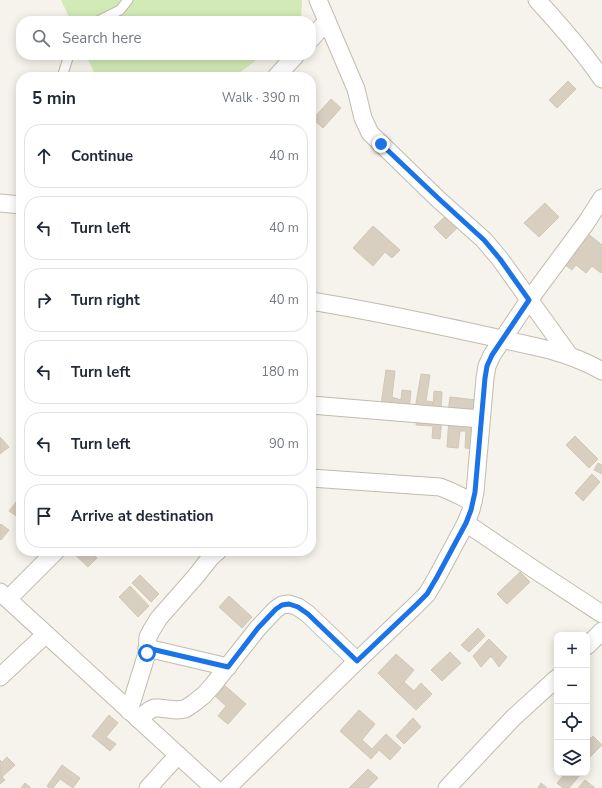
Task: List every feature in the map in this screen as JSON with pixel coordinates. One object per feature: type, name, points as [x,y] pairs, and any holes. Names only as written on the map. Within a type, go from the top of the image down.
[{"type":"street","points":[[318,0],[356,89],[362,118],[370,133],[484,240],[500,259],[569,355]]},
{"type":"street","points":[[537,0],[566,32],[602,79]]},
{"type":"street","points":[[316,33],[327,21]]},
{"type":"street","points":[[281,72],[291,60]]},
{"type":"street","points":[[226,788],[427,594],[466,523],[473,502],[487,366],[502,339],[586,223],[602,198]]},
{"type":"street","points":[[0,203],[16,204]]},
{"type":"street","points":[[316,302],[403,318],[550,350],[569,355],[602,371]]},
{"type":"street","points":[[316,405],[481,419]]},
{"type":"street","points":[[316,478],[440,488],[448,490],[473,502]]},
{"type":"street","points":[[466,523],[602,614]]},
{"type":"street","points":[[50,556],[4,596],[214,788]]},
{"type":"street","points":[[134,715],[148,637],[159,618],[196,576],[210,556]]},
{"type":"street","points":[[134,715],[154,708],[167,710],[185,709],[204,695],[258,628],[276,609],[282,605],[289,604],[298,607],[308,614],[357,661]]},
{"type":"street","points":[[590,643],[602,631]]},
{"type":"street","points":[[0,677],[46,634]]},
{"type":"street","points":[[147,648],[228,667]]},
{"type":"street","points":[[447,788],[513,718],[554,681]]},
{"type":"street","points":[[148,788],[178,756]]},
{"type":"lane","points":[[108,16],[120,10],[128,0]]},
{"type":"lane","points":[[64,72],[67,60]]},
{"type":"green space","points":[[61,0],[302,0],[301,16],[69,16]]},
{"type":"green space","points":[[88,60],[256,60],[241,72],[94,72]]},
{"type":"building","points":[[568,81],[576,89],[557,108],[549,100]]},
{"type":"building","points":[[331,99],[341,108],[323,128],[316,122],[316,116]]},
{"type":"building","points":[[545,203],[559,217],[539,237],[524,223]]},
{"type":"building","points":[[450,212],[461,224],[446,239],[434,227]]},
{"type":"building","points":[[373,226],[400,250],[392,258],[385,252],[373,266],[353,248]]},
{"type":"building","points":[[587,233],[602,245],[601,273],[592,266],[586,273],[576,265],[572,270],[563,263]]},
{"type":"building","points":[[386,370],[395,371],[392,397],[401,400],[402,390],[411,391],[409,409],[381,405]]},
{"type":"building","points":[[421,374],[430,375],[426,401],[433,402],[431,412],[415,409]]},
{"type":"building","points":[[434,391],[442,392],[441,412],[433,411]]},
{"type":"building","points":[[450,397],[477,400],[476,415],[448,412]]},
{"type":"building","points":[[417,416],[442,419],[440,439],[432,438],[433,426],[416,425]]},
{"type":"building","points":[[449,419],[478,422],[475,449],[465,448],[466,431],[460,431],[458,448],[447,447]]},
{"type":"building","points":[[575,436],[598,459],[589,468],[566,445]]},
{"type":"building","points":[[0,437],[9,447],[0,454]]},
{"type":"building","points":[[598,463],[602,465],[602,474],[594,470]]},
{"type":"building","points":[[592,474],[600,482],[583,501],[575,493]]},
{"type":"building","points":[[16,502],[16,516],[9,511]]},
{"type":"building","points":[[1,524],[9,530],[1,540],[0,525]]},
{"type":"building","points":[[76,556],[95,556],[97,558],[88,567]]},
{"type":"building","points":[[520,572],[530,582],[507,604],[497,594]]},
{"type":"building","points":[[140,575],[159,594],[151,602],[132,583]]},
{"type":"building","points":[[130,586],[149,606],[138,617],[119,597]]},
{"type":"building","points":[[229,596],[252,617],[242,628],[219,607]]},
{"type":"building","points":[[478,628],[485,636],[469,652],[461,645]]},
{"type":"building","points":[[489,639],[507,657],[499,667],[491,656],[481,667],[473,656]]},
{"type":"building","points":[[450,652],[461,663],[442,681],[431,670]]},
{"type":"building","points":[[396,654],[414,670],[396,691],[378,673]]},
{"type":"building","points":[[404,682],[414,691],[421,683],[432,694],[416,710],[396,691]]},
{"type":"building","points":[[222,683],[246,704],[228,724],[218,716],[226,706],[213,694]]},
{"type":"building","points":[[359,710],[375,724],[362,740],[372,749],[386,734],[401,748],[390,760],[379,750],[371,759],[340,731]]},
{"type":"building","points":[[109,715],[118,723],[106,737],[116,744],[110,751],[92,736]]},
{"type":"building","points":[[413,718],[421,727],[404,744],[396,736]]},
{"type":"building","points":[[593,736],[602,745],[590,757],[590,740]]},
{"type":"building","points":[[7,757],[15,765],[2,777],[5,780],[0,784],[0,760],[2,762]]},
{"type":"building","points":[[62,765],[80,778],[73,788],[60,779],[53,788],[49,788],[47,786]]},
{"type":"building","points":[[368,769],[378,778],[368,788],[349,788]]},
{"type":"building","points":[[563,776],[579,776],[569,788],[563,788],[557,783]]},
{"type":"building","points":[[585,780],[595,788],[578,788]]},
{"type":"building","points":[[25,783],[31,788],[21,788]]},
{"type":"building","points":[[541,783],[547,788],[538,788]]},
{"type":"route","points":[[147,653],[147,648],[228,667],[258,628],[276,609],[282,605],[289,604],[298,607],[308,614],[357,661],[427,594],[466,523],[475,492],[487,366],[492,355],[529,300],[492,248],[381,144]]}]
